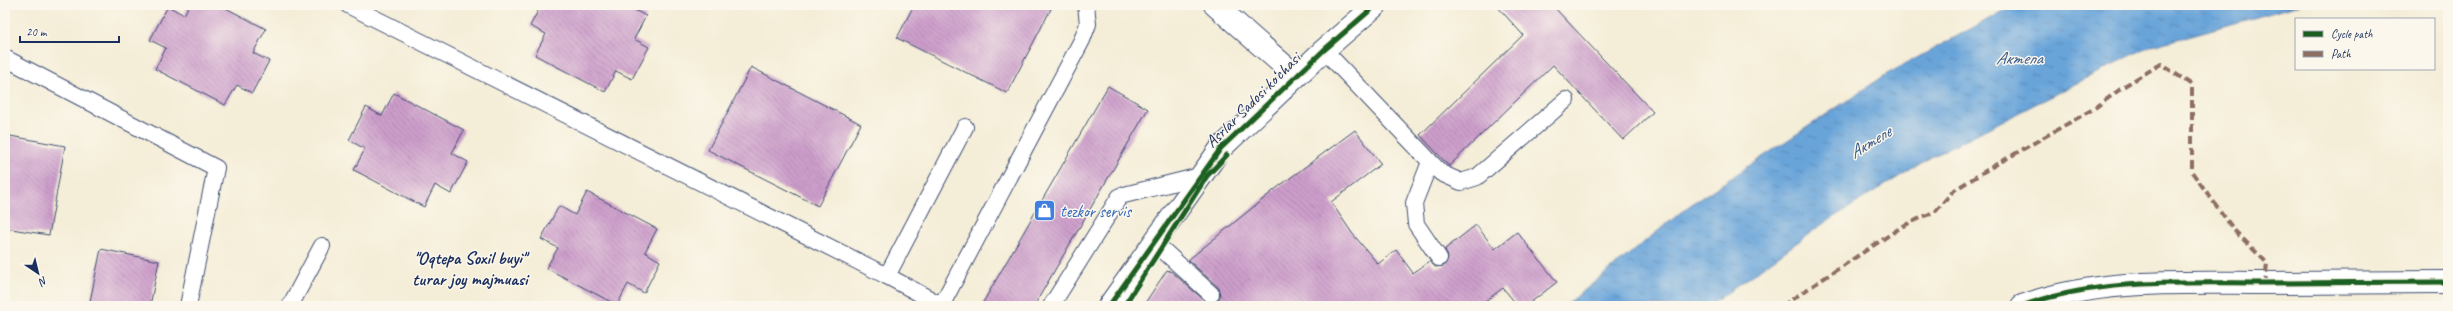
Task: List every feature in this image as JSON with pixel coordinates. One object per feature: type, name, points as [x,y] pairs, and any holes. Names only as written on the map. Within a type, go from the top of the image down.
[{"type":"street","points":[[1216,5],[1296,76]]},
{"type":"street","name":"Asrlar Sadosi ko‘chasi","points":[[1110,306],[1221,148],[1324,50],[1376,5]]},
{"type":"street","points":[[2022,306],[2060,294],[2117,286],[2200,283],[2448,282]]},
{"type":"lane","points":[[348,5],[887,276],[941,306],[1082,40],[1088,24],[1086,5]]},
{"type":"lane","points":[[1324,50],[1430,162],[1441,172],[1461,182],[1477,177],[1566,100]]},
{"type":"lane","points":[[5,58],[216,168],[188,306]]},
{"type":"lane","points":[[887,276],[965,127]]},
{"type":"lane","points":[[1430,162],[1414,203],[1416,224],[1439,258]]},
{"type":"lane","points":[[1051,306],[1120,196],[1200,176]]},
{"type":"lane","points":[[1154,242],[1211,294]]},
{"type":"lane","points":[[290,306],[322,246]]},
{"type":"water","name":"Актепа","points":[[2015,5],[2300,5],[2148,47],[1931,157],[1824,223],[1709,306],[1565,306],[1689,206],[1887,74]]},
{"type":"building","points":[[189,5],[220,5],[266,29],[253,53],[269,61],[252,93],[237,85],[225,105],[155,69],[166,48],[150,40],[168,6],[184,15]]},
{"type":"building","points":[[541,5],[625,5],[646,16],[634,39],[649,47],[632,79],[616,71],[605,92],[535,55],[546,34],[530,26]]},
{"type":"building","points":[[914,5],[1053,5],[1007,93],[897,38]]},
{"type":"building","points":[[1496,5],[1552,5],[1653,112],[1623,140],[1553,65],[1449,166],[1420,135],[1523,35]]},
{"type":"building","points":[[751,67],[861,124],[818,206],[708,150]]},
{"type":"building","points":[[1108,86],[1148,109],[1034,306],[981,306]]},
{"type":"building","points":[[394,93],[464,130],[452,153],[468,162],[451,194],[435,185],[424,207],[354,170],[365,149],[349,140],[366,107],[382,116]]},
{"type":"building","points":[[1355,130],[1381,164],[1331,202],[1352,233],[1378,264],[1396,250],[1413,273],[1430,261],[1435,267],[1444,266],[1448,258],[1445,249],[1476,225],[1495,249],[1517,232],[1557,282],[1526,306],[1518,306],[1503,288],[1479,306],[1143,306],[1167,270],[1172,272],[1205,301],[1209,303],[1218,301],[1220,296],[1218,287],[1188,260],[1278,187]]},
{"type":"building","points":[[5,135],[65,146],[49,235],[5,228]]},
{"type":"building","points":[[587,192],[657,229],[645,252],[660,261],[644,293],[628,284],[617,305],[546,268],[558,248],[541,239],[559,206],[575,215]]},
{"type":"building","points":[[101,249],[159,261],[150,306],[89,306]]},
{"type":"marked path","points":[[1782,306],[1903,226],[1936,211],[1953,191],[2095,108],[2126,85],[2161,64],[2192,85],[2192,172],[2234,230],[2267,263],[2265,283],[2268,283]]},
{"type":"cycle path","points":[[1109,306],[1221,148],[1324,50],[1376,5]]},
{"type":"cycle path","points":[[1124,306],[1207,176],[1227,155]]},
{"type":"cycle path","points":[[2022,306],[2051,297],[2081,291],[2111,286],[2142,284],[2448,282]]},
{"type":"place","name":"tezkor servis","points":[[1044,211]]},
{"type":"district","name":"\"Oqtepa Soxil buyi\" turar joy majmuasi","points":[[470,268]]},
{"type":"water label","name":"Актепе","points":[[1870,142]]}]
